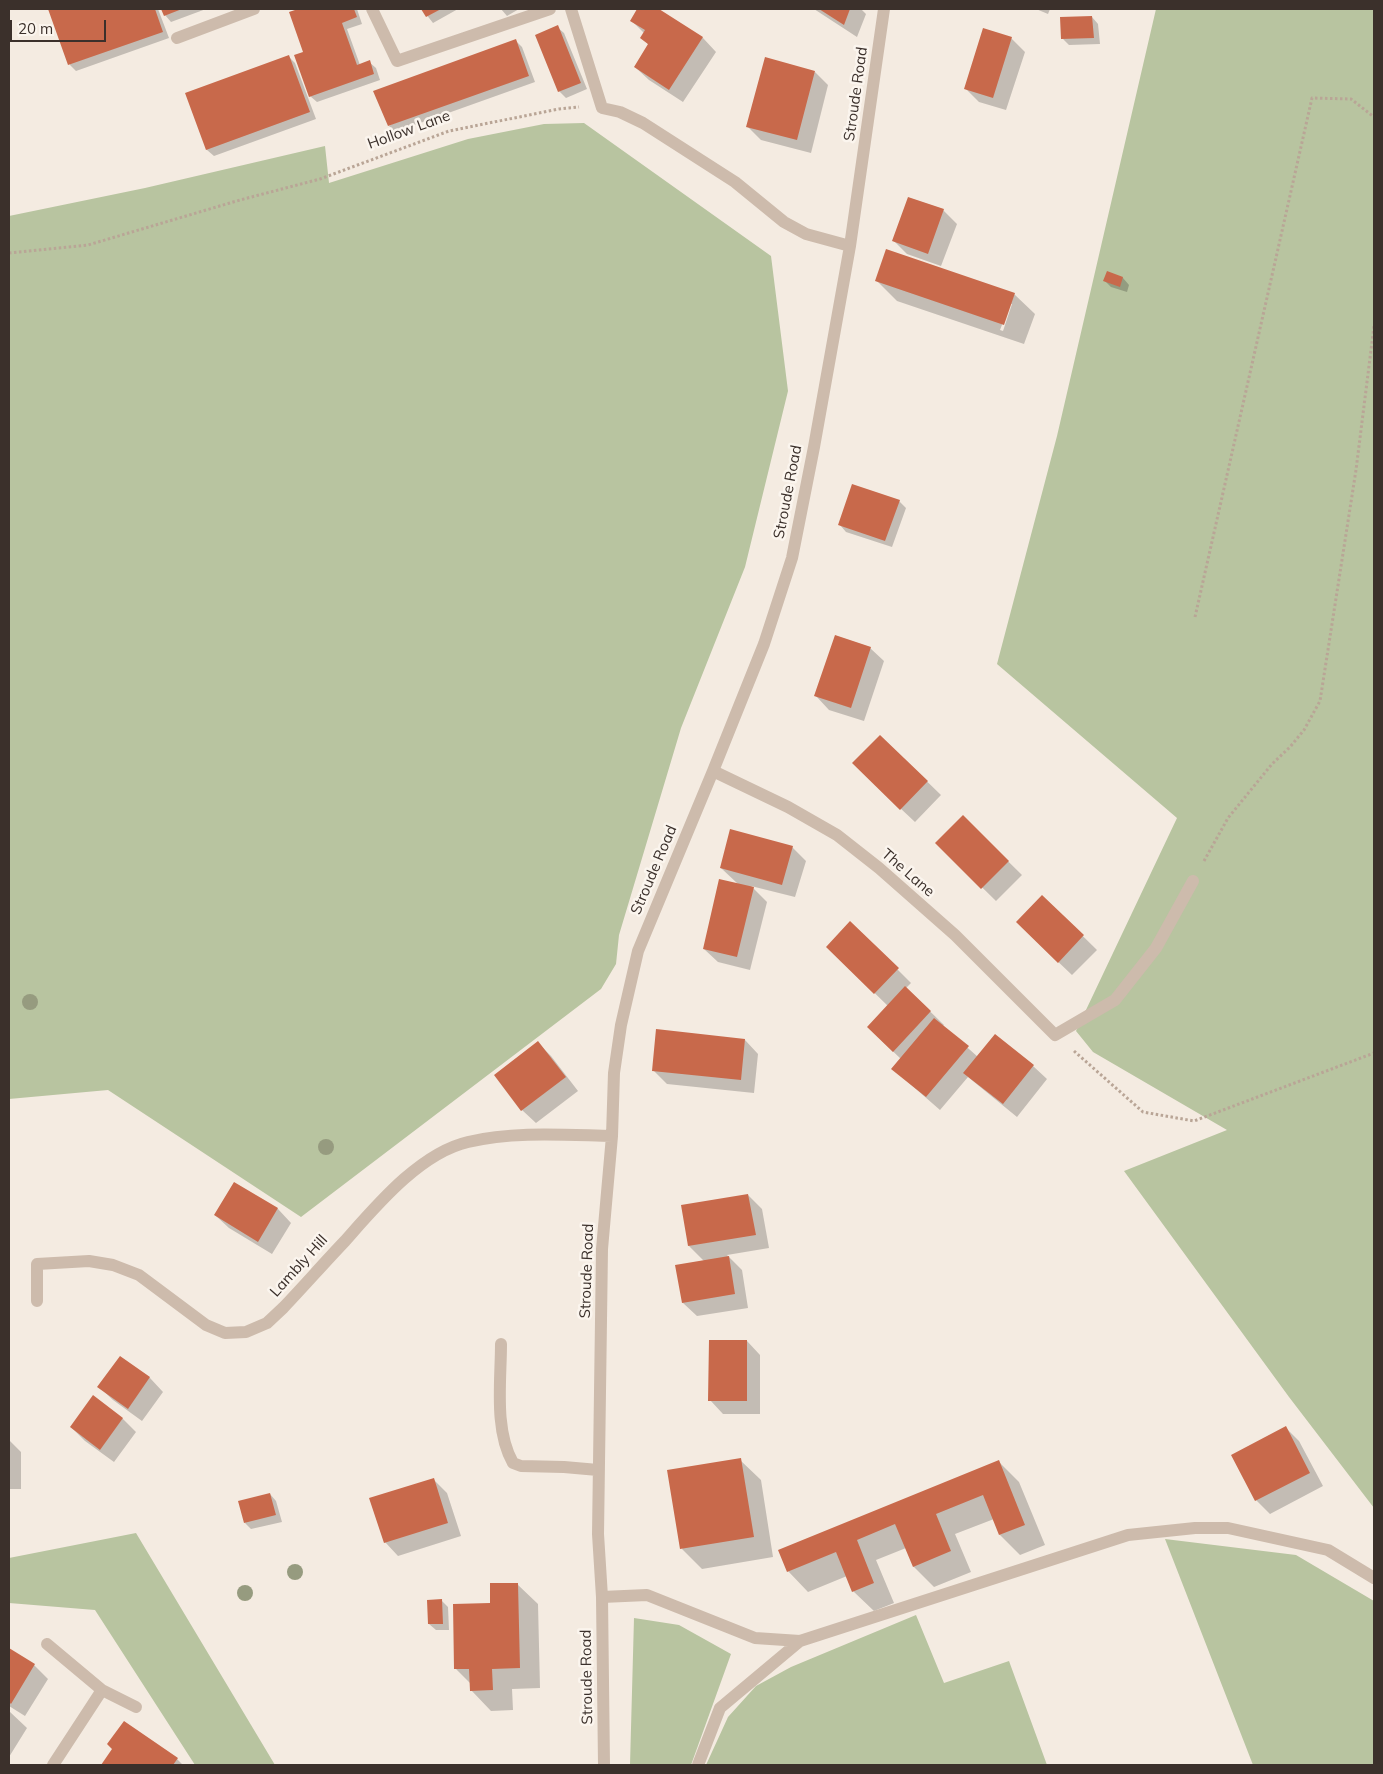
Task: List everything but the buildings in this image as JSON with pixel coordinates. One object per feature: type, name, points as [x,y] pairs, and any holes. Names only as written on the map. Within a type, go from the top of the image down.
[{"type":"street","points":[[177,38],[254,9]]},
{"type":"street","points":[[372,9],[397,61],[550,9]]},
{"type":"street","points":[[571,9],[602,108],[620,112],[643,123],[735,182],[784,222],[806,234],[850,246]]},
{"type":"street","name":"Stroude Road","points":[[604,1765],[602,1597],[598,1534],[602,1249],[612,1136],[614,1073],[620,1025],[638,951],[764,644],[792,558],[850,246],[884,9]]},
{"type":"street","name":"The Lane","points":[[713,771],[788,807],[837,835],[879,868],[955,935],[1056,1035]]},
{"type":"street","points":[[1056,1035],[1115,1000],[1156,948],[1193,882]]},
{"type":"street","name":"Lambly Hill","points":[[36,1301],[36,1264],[89,1261],[113,1264],[139,1275],[206,1325],[224,1333],[246,1332],[267,1323],[283,1308],[385,1196],[413,1172],[436,1156],[467,1142],[504,1137],[612,1136]]},
{"type":"street","points":[[501,1344],[501,1425],[507,1453],[513,1463],[521,1466],[598,1470]]},
{"type":"street","points":[[602,1597],[647,1595],[755,1638],[800,1641],[1128,1535],[1195,1528],[1228,1528],[1328,1550],[1374,1578]]},
{"type":"street","points":[[698,1765],[720,1708],[800,1641]]},
{"type":"street","points":[[46,1644],[102,1690],[136,1707]]},
{"type":"street","points":[[53,1765],[102,1690]]},
{"type":"path","points":[[1195,617],[1312,98],[1351,99],[1374,117]]},
{"type":"path","name":"Hollow Lane","points":[[9,254],[88,245],[240,200],[320,179],[449,131],[559,109],[582,106],[602,108]]},
{"type":"path","points":[[1193,882],[1228,818],[1272,764],[1304,730],[1320,700],[1356,470],[1374,326]]},
{"type":"path","points":[[1056,1035],[1143,1112],[1194,1121],[1374,1053]]},
{"type":"green space","points":[[1156,9],[1374,9],[1374,1508],[1289,1397],[1124,1171],[1227,1130],[1093,1052],[1076,1031],[1177,818],[997,664],[1057,436]]},
{"type":"green space","points":[[584,123],[771,256],[788,391],[745,567],[681,728],[619,935],[616,964],[601,989],[301,1217],[108,1090],[9,1099],[9,216],[145,188],[325,146],[329,183],[468,139],[544,124]]},
{"type":"green space","points":[[136,1533],[275,1765],[195,1765],[95,1610],[9,1603],[9,1558]]},
{"type":"green space","points":[[1165,1539],[1296,1555],[1374,1601],[1374,1765],[1253,1765]]},
{"type":"green space","points":[[916,1615],[944,1683],[1009,1661],[1047,1765],[706,1765],[728,1717],[756,1686],[791,1667]]},
{"type":"green space","points":[[634,1618],[679,1625],[731,1654],[691,1765],[630,1765]]}]
